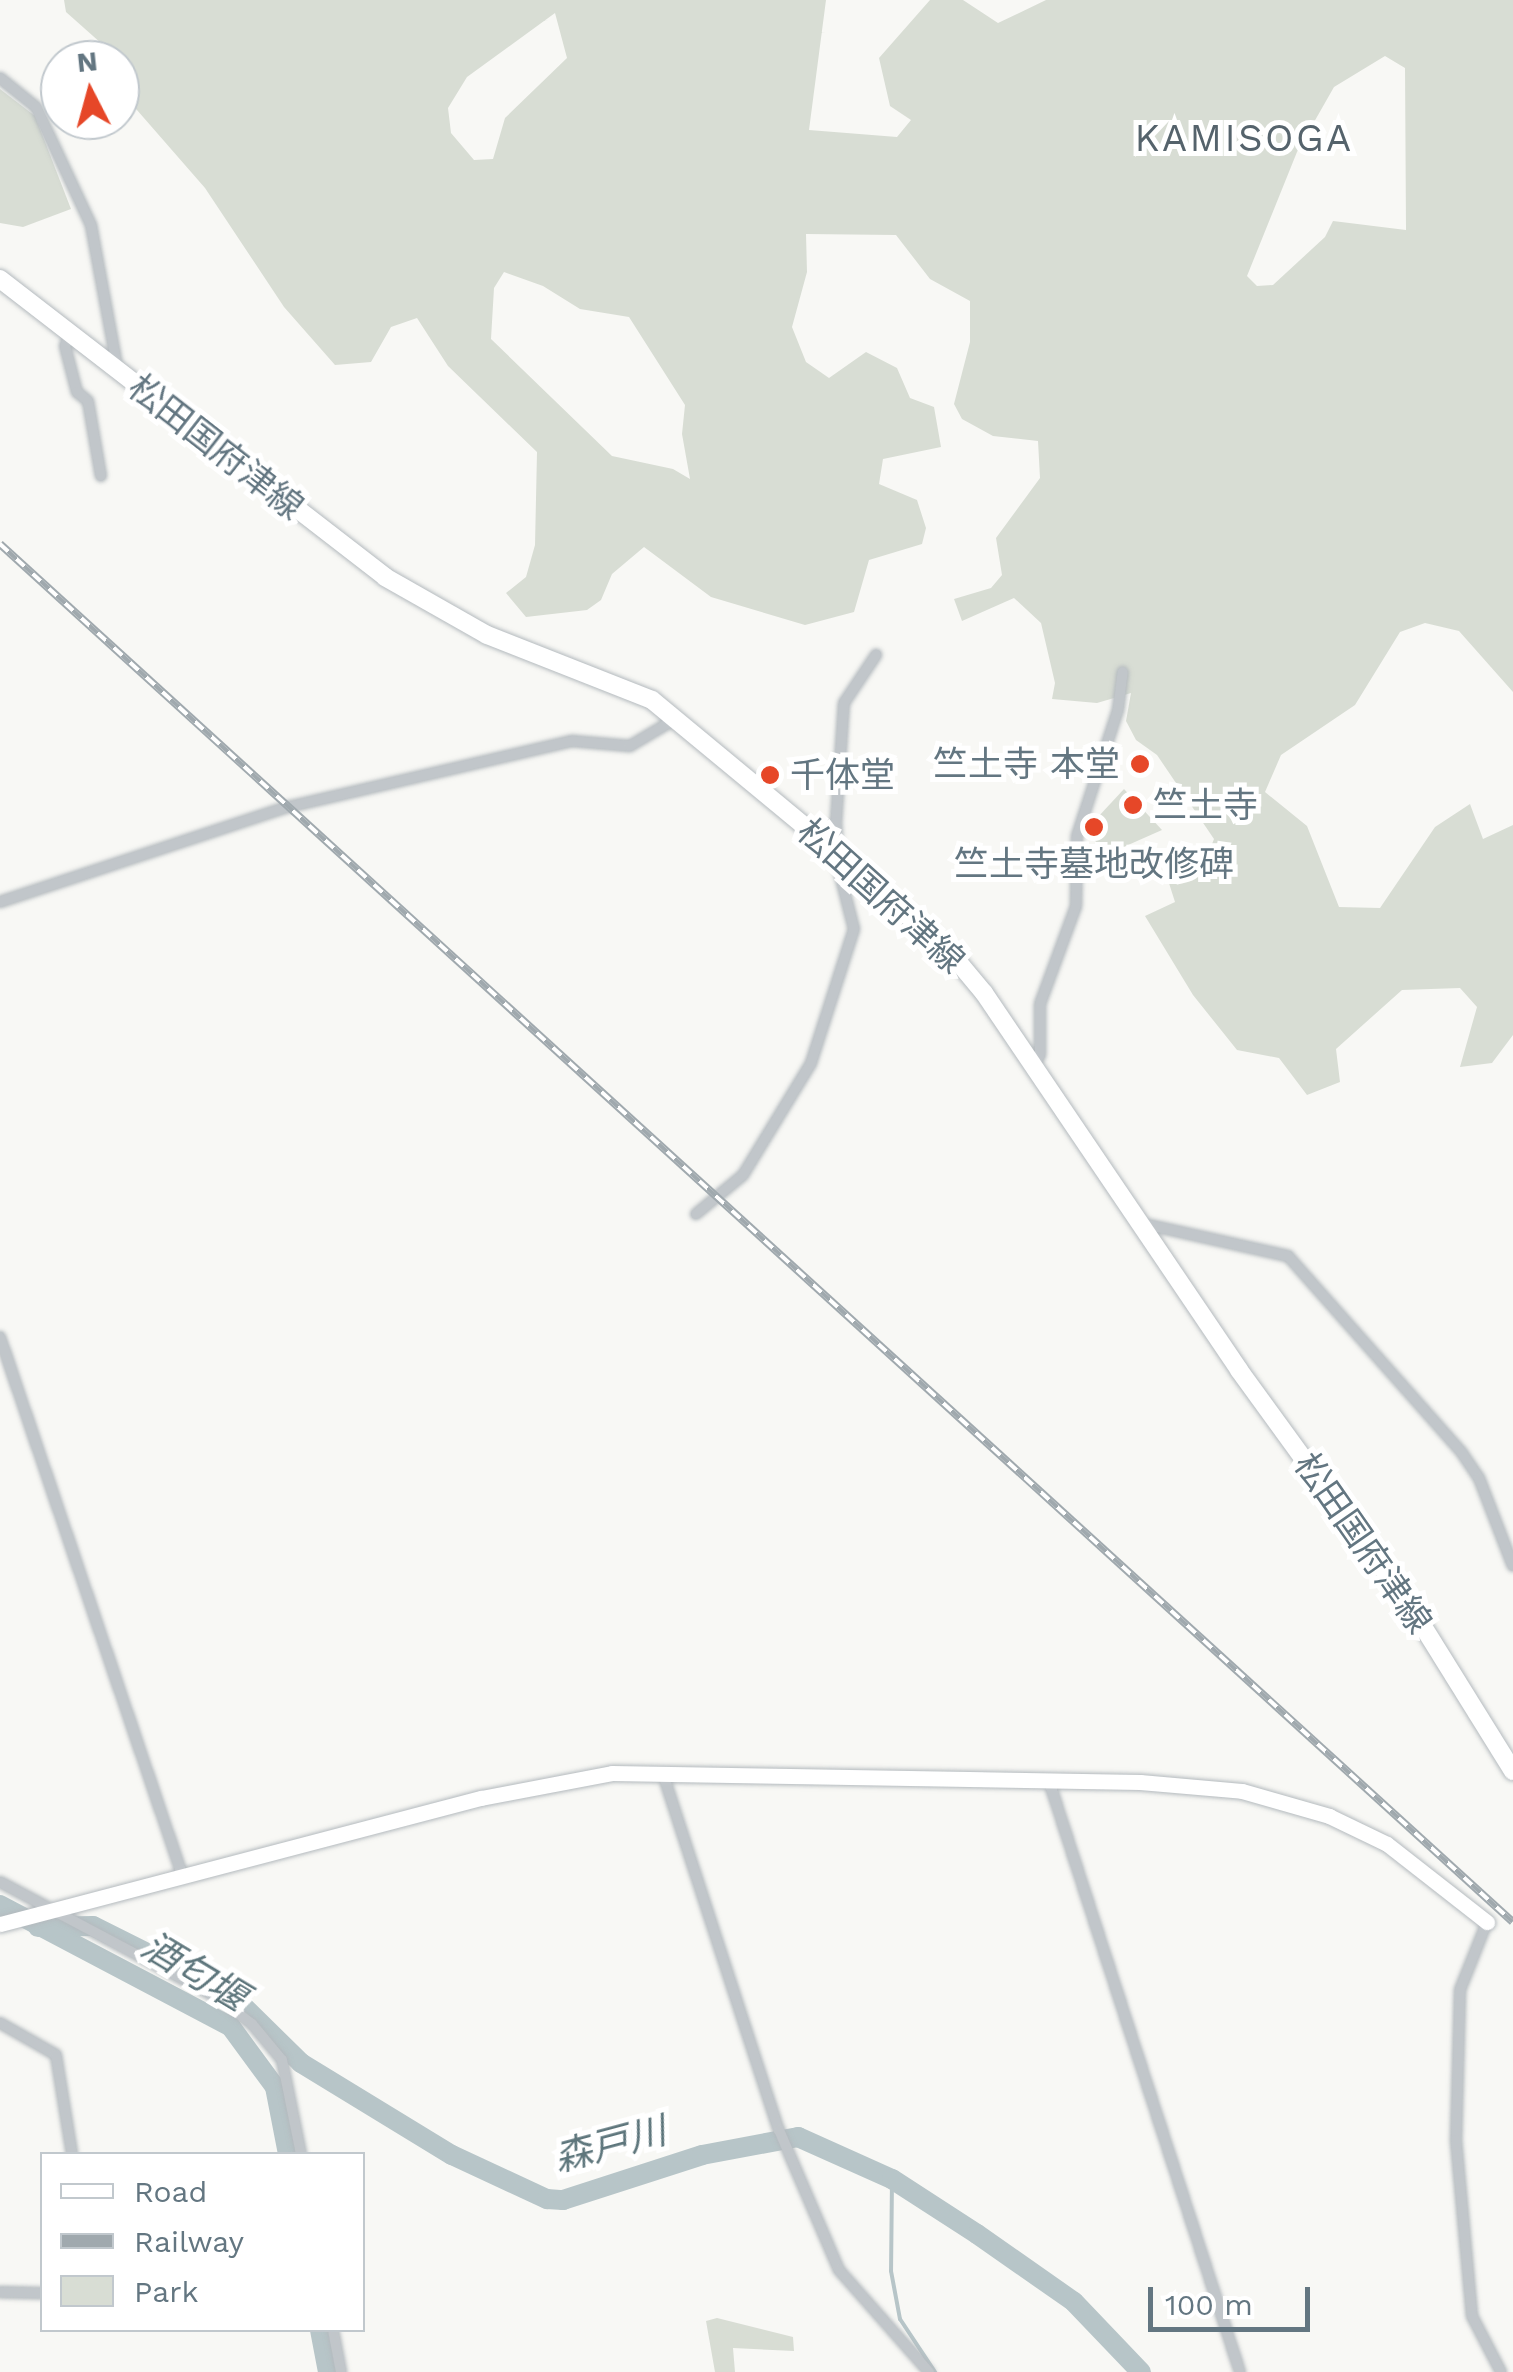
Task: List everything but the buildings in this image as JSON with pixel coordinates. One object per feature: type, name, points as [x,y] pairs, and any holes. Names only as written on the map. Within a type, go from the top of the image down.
[{"type":"main road","name":"松田国府津線","points":[[0,279],[384,577],[444,615],[619,683],[678,718],[949,952],[1409,1604],[1513,1771]]},
{"type":"street","points":[[0,78],[36,106],[91,226],[118,371]]},
{"type":"street","points":[[70,334],[66,346],[78,392],[88,401],[101,476]]},
{"type":"street","points":[[696,1214],[743,1176],[810,1063],[854,929],[850,900],[838,866],[836,822],[844,703],[876,655]]},
{"type":"street","points":[[1033,1066],[1040,1055],[1040,1004],[1076,906],[1077,836],[1124,672]]},
{"type":"street","points":[[0,902],[288,807],[572,741],[630,746],[678,718]]},
{"type":"street","points":[[820,840],[836,822]]},
{"type":"street","points":[[850,900],[874,886]]},
{"type":"street","points":[[1139,1222],[1288,1256],[1462,1452],[1480,1478],[1513,1566]]},
{"type":"street","points":[[0,1336],[182,1874]]},
{"type":"street","points":[[663,1774],[781,2136],[840,2270],[928,2372]]},
{"type":"street","points":[[0,1924],[182,1874],[562,1780],[663,1774],[1049,1781],[1242,1791],[1329,1816],[1387,1844],[1487,1922],[1460,1990],[1456,2140],[1472,2316],[1502,2372]]},
{"type":"street","points":[[1049,1781],[1240,2372]]},
{"type":"street","points":[[0,1882],[218,1998],[252,2024],[282,2060],[301,2152]]},
{"type":"street","points":[[0,2024],[56,2054],[72,2152]]},
{"type":"street","points":[[0,2292],[40,2294]]},
{"type":"street","points":[[333,2332],[341,2372]]},
{"type":"green space","points":[[64,0],[826,0],[809,130],[897,137],[911,120],[890,106],[879,58],[930,0],[963,0],[998,23],[1046,0],[1513,0],[1513,692],[1459,631],[1425,623],[1400,632],[1355,705],[1281,755],[1265,792],[1307,826],[1339,907],[1380,908],[1435,827],[1470,804],[1483,839],[1513,825],[1513,1035],[1492,1063],[1460,1067],[1477,1007],[1460,988],[1402,990],[1336,1049],[1340,1082],[1307,1095],[1279,1058],[1237,1050],[1193,995],[1145,916],[1175,902],[1167,877],[1208,854],[1214,839],[1157,755],[1136,740],[1126,721],[1131,693],[1097,703],[1052,699],[1055,683],[1041,623],[1014,598],[962,621],[954,599],[991,588],[1002,575],[996,538],[1040,478],[1038,441],[993,436],[962,419],[954,404],[970,342],[970,301],[930,279],[896,235],[806,234],[807,272],[792,327],[806,362],[829,378],[866,352],[897,368],[910,398],[934,407],[941,447],[883,459],[879,484],[917,500],[926,528],[922,544],[869,560],[854,612],[805,625],[711,597],[644,547],[612,574],[601,600],[587,610],[526,617],[506,593],[526,577],[535,545],[537,452],[448,366],[417,318],[391,327],[371,362],[335,365],[284,307],[205,188],[140,113],[140,40],[98,40],[66,12]],"holes":[[[555,13],[567,58],[505,118],[493,159],[474,160],[451,133],[448,108],[467,77]],[[1385,56],[1405,68],[1406,230],[1333,221],[1325,237],[1273,285],[1257,286],[1247,276],[1297,152],[1334,87]],[[504,272],[543,286],[580,309],[629,317],[685,405],[682,434],[690,479],[673,469],[612,456],[491,339],[494,288]]]},
{"type":"green space","points":[[0,89],[35,116],[40,140],[44,140],[71,209],[23,227],[0,223]]},
{"type":"green space","points":[[1124,789],[1162,830],[1110,853],[1084,832]]},
{"type":"green space","points":[[717,2318],[793,2337],[794,2351],[733,2348],[735,2372],[715,2372],[706,2321]]},
{"type":"waterway","name":"酒匂堰","points":[[0,1905],[231,2027],[275,2087],[288,2152]]},
{"type":"waterway","name":"森戸川","points":[[38,1927],[93,1926],[199,1979],[242,2005],[301,2063],[452,2155],[547,2199],[563,2200],[702,2155],[798,2137],[892,2179],[977,2234],[1074,2302],[1141,2372]]},
{"type":"waterway","points":[[892,2179],[891,2271],[900,2319],[935,2372]]},
{"type":"waterway","name":"酒匂堰","points":[[320,2332],[328,2372]]},
{"type":"railway","points":[[0,544],[1513,1922]]},
{"type":"place","name":"竺土寺 本堂","points":[[1140,764]]},
{"type":"place","name":"千体堂","points":[[770,775]]},
{"type":"place","name":"竺土寺","points":[[1133,805]]},
{"type":"place","name":"竺土寺墓地改修碑","points":[[1094,827]]},
{"type":"district","name":"KAMISOGA","points":[[1244,139]]}]
